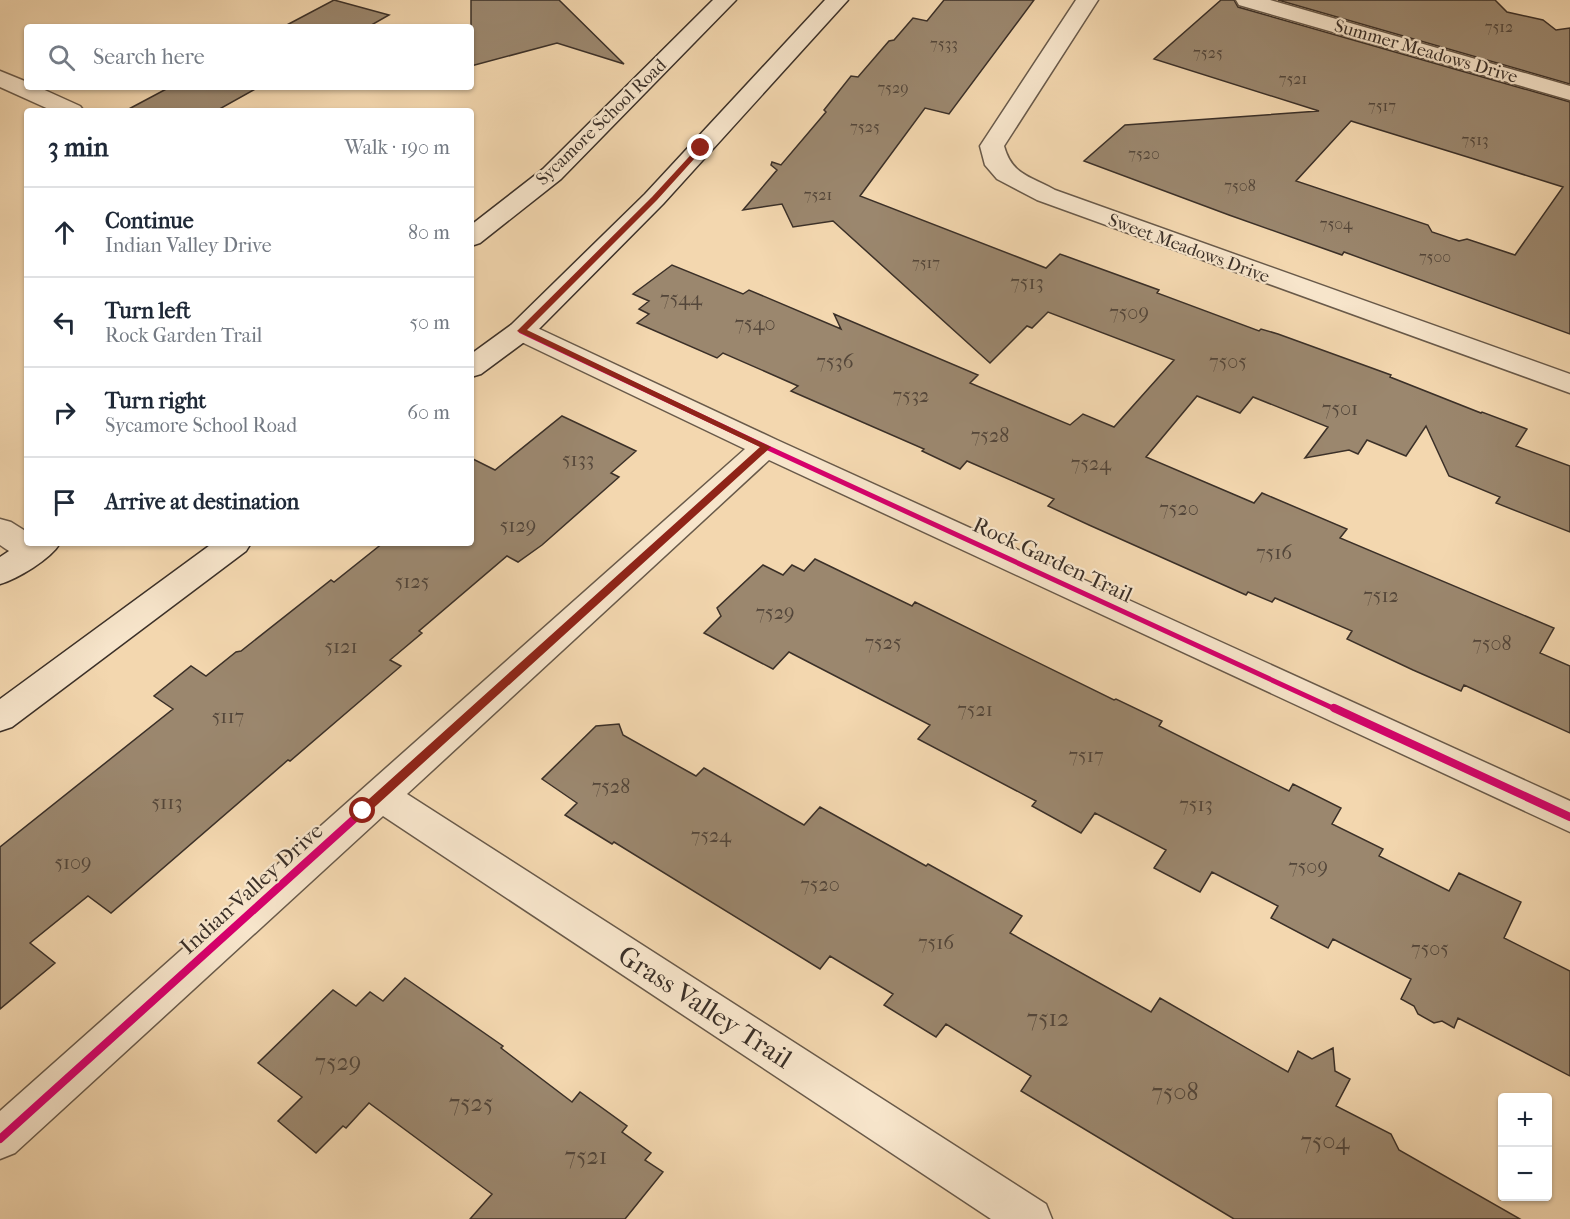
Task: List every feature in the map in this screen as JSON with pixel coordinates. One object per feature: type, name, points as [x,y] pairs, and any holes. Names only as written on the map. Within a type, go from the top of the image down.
[{"type":"street","name":"Sycamore School Road","points":[[474,236],[552,174],[725,0]]},
{"type":"street","points":[[474,366],[521,331],[654,199],[837,0]]},
{"type":"street","name":"Sweet Meadows Drive","points":[[1087,0],[992,146],[998,165],[1006,174],[1046,195],[1570,384]]},
{"type":"street","name":"Summer Meadows Drive","points":[[1247,0],[1570,93]]},
{"type":"street","points":[[0,78],[24,89]]},
{"type":"street","points":[[26,90],[65,108]]},
{"type":"street","name":"Rock Garden Trail","points":[[521,331],[766,447],[1570,817]]},
{"type":"street","name":"Indian Valley Drive","points":[[0,1139],[766,447]]},
{"type":"street","points":[[0,530],[24,540]]},
{"type":"street","points":[[0,718],[232,546]]},
{"type":"street","points":[[0,573],[39,547]]},
{"type":"street","name":"Grass Valley Trail","points":[[380,795],[1030,1219]]},
{"type":"building","points":[[334,0],[389,15],[373,24],[289,24]]},
{"type":"building","points":[[471,0],[559,0],[624,64],[557,43],[474,65],[474,24],[471,24]]},
{"type":"building","points":[[944,0],[1034,0],[949,114],[925,108],[860,196],[1046,268],[1060,254],[1159,290],[1157,293],[1259,331],[1261,329],[1278,334],[1391,375],[1390,377],[1527,429],[1516,446],[1570,466],[1570,532],[1496,503],[1500,497],[1449,476],[1426,426],[1406,456],[1367,440],[1358,454],[1349,450],[1305,458],[1328,427],[1253,397],[1240,413],[1197,396],[1146,457],[1254,503],[1262,493],[1347,529],[1340,538],[1554,628],[1540,653],[1570,666],[1570,733],[1464,685],[1461,691],[1413,670],[1347,639],[1352,631],[1275,598],[1272,602],[1248,592],[1246,595],[1089,525],[1048,506],[1054,499],[967,461],[960,469],[922,451],[924,449],[791,391],[798,386],[723,353],[717,358],[637,323],[649,314],[639,309],[649,301],[633,294],[672,265],[743,294],[749,290],[841,329],[834,314],[978,375],[970,383],[1070,425],[1083,414],[1114,427],[1174,360],[1048,312],[1032,328],[1027,326],[990,363],[833,221],[793,227],[782,204],[743,210],[777,170],[771,165],[772,162],[781,165],[826,112],[824,110],[851,76],[858,77],[889,41],[894,40],[913,18],[927,21]]},
{"type":"building","points":[[1221,0],[1234,0],[1238,7],[1570,102],[1570,334],[1344,252],[1342,255],[1229,215],[1084,161],[1125,125],[1319,111],[1154,59]],"holes":[[[1351,121],[1563,187],[1515,255],[1467,239],[1459,241],[1432,232],[1428,225],[1296,181]]]},
{"type":"building","points":[[1278,0],[1495,0],[1507,12],[1543,20],[1556,30],[1570,28],[1570,84]]},
{"type":"building","points":[[164,90],[254,90],[221,108],[131,108]]},
{"type":"building","points":[[562,416],[636,451],[611,473],[619,477],[542,545],[518,562],[507,556],[419,631],[422,633],[390,660],[401,666],[111,913],[88,896],[30,943],[55,963],[0,1009],[0,847],[173,709],[154,696],[191,666],[206,676],[379,546],[474,546],[474,460],[495,470]]},
{"type":"building","points":[[815,559],[912,606],[915,602],[1114,700],[1162,721],[1159,726],[1289,791],[1293,784],[1341,808],[1332,824],[1383,849],[1379,856],[1449,891],[1459,873],[1521,902],[1504,938],[1570,971],[1570,1076],[1458,1018],[1454,1028],[1442,1021],[1434,1023],[1418,1014],[1414,1006],[1401,999],[1411,979],[1333,939],[1328,948],[1271,918],[1278,906],[1212,872],[1200,892],[1154,868],[1166,850],[1095,813],[1081,833],[1032,806],[1036,801],[918,739],[930,725],[789,652],[773,669],[704,633],[721,616],[717,608],[763,565],[783,575],[792,565],[804,571]]},
{"type":"building","points":[[619,724],[623,735],[696,776],[704,768],[804,825],[820,807],[926,866],[928,864],[1022,916],[1010,933],[1151,1012],[1160,998],[1288,1072],[1298,1051],[1312,1059],[1333,1048],[1335,1071],[1350,1079],[1336,1106],[1391,1134],[1399,1150],[1520,1219],[1234,1219],[1021,1091],[1031,1076],[946,1024],[936,1037],[884,1005],[893,994],[830,956],[820,969],[614,842],[612,844],[565,815],[577,803],[542,779],[596,726]]},
{"type":"building","points":[[405,978],[503,1046],[501,1048],[572,1102],[580,1092],[627,1126],[622,1132],[651,1153],[645,1160],[663,1172],[625,1219],[470,1219],[492,1194],[369,1103],[346,1128],[343,1126],[316,1153],[278,1121],[302,1097],[258,1063],[333,990],[356,1006],[370,992],[383,1001]]},
{"type":"cycle path","points":[[521,331],[766,447],[1570,817]]},
{"type":"cycle path","points":[[0,1139],[766,447]]},
{"type":"route","points":[[363,811],[766,447],[521,331],[654,199],[701,148]]}]
